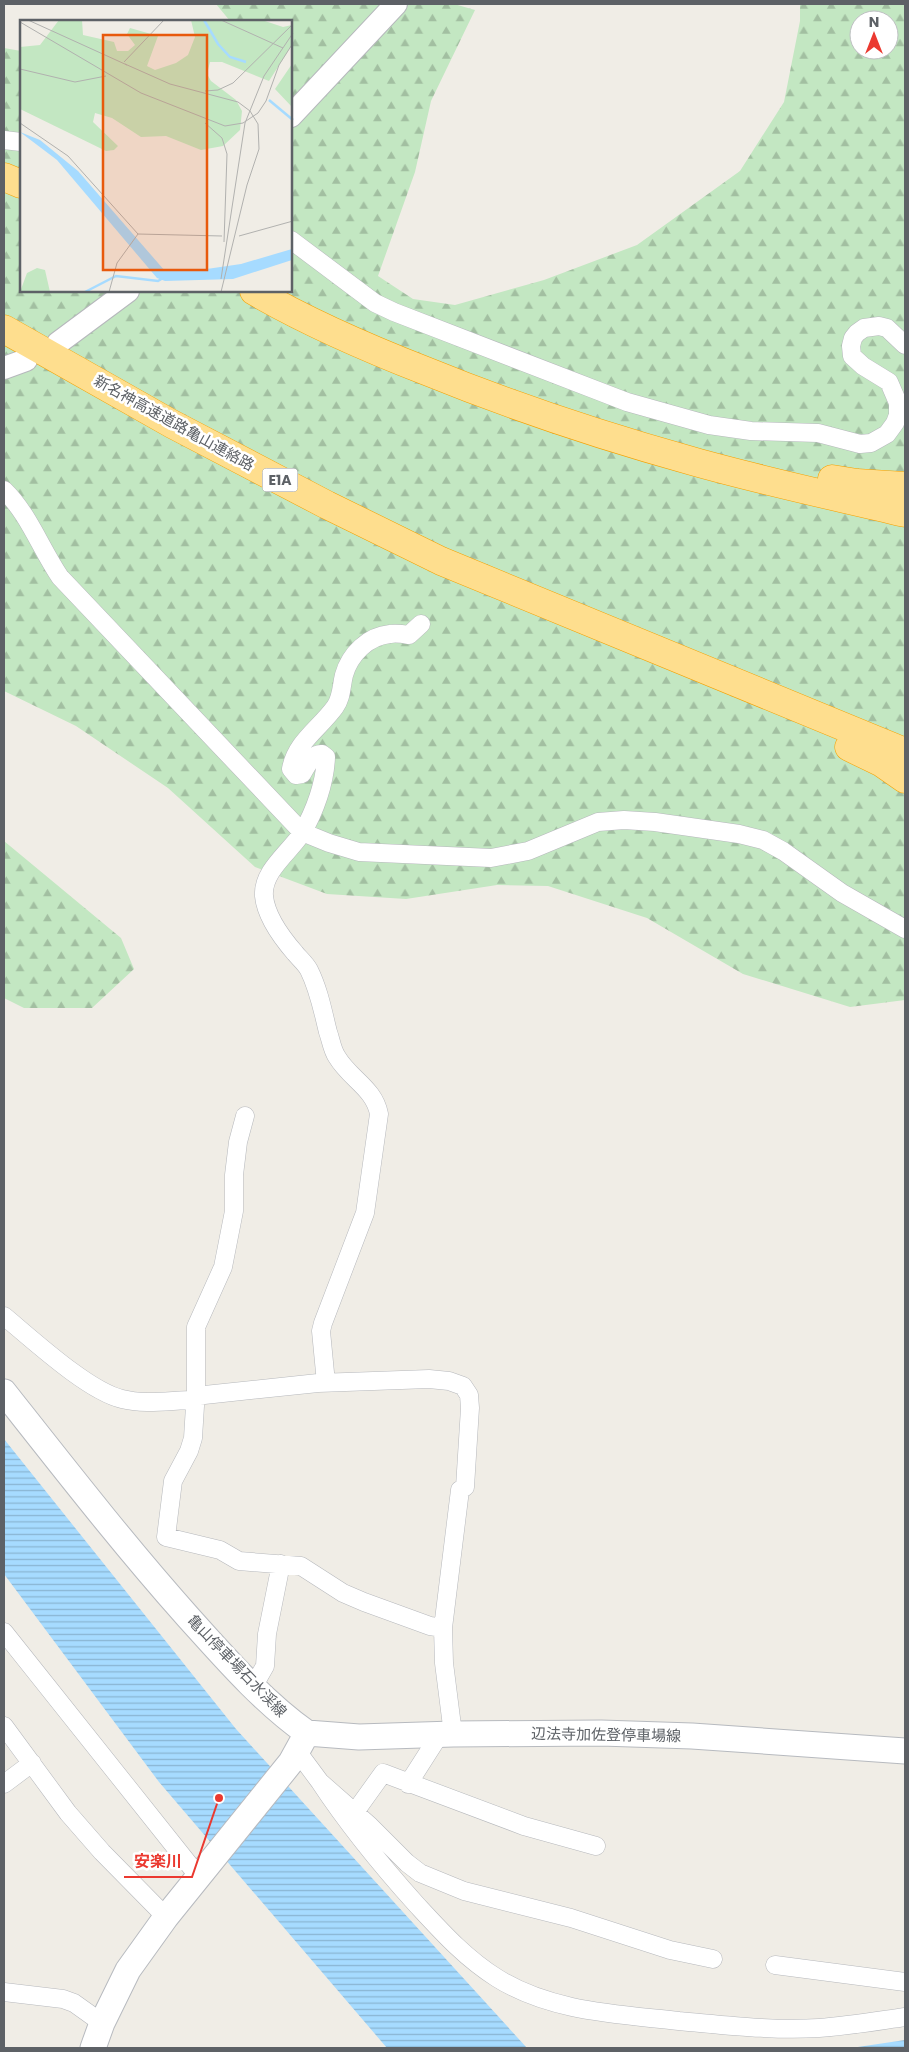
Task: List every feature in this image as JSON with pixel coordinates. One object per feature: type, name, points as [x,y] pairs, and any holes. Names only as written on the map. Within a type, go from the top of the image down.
[{"type":"highway","points":[[4,177],[20,184]]},
{"type":"highway","points":[[256,292],[376,351],[472,390],[583,428],[693,461],[905,513]]},
{"type":"highway","points":[[280,292],[458,366],[584,412],[712,452],[791,472],[857,483],[905,486]]},
{"type":"highway","name":"新名神高速道路亀山連絡路","points":[[4,329],[172,424],[327,505],[441,561],[566,611]]},
{"type":"highway","points":[[566,611],[905,752]]},
{"type":"highway","points":[[566,611],[825,734],[882,763],[905,779]]},
{"type":"main road","name":"亀山停車場石水渓線","points":[[4,1392],[140,1563],[252,1687],[281,1714],[298,1748]]},
{"type":"main road","name":"辺法寺加佐登停車場線","points":[[298,1748],[359,1736],[600,1733],[683,1736],[905,1751]]},
{"type":"main road","points":[[93,2048],[102,2023],[128,1970],[166,1917],[298,1748]]},
{"type":"street","points":[[292,115],[396,4]]},
{"type":"street","points":[[4,140],[20,142]]},
{"type":"street","points":[[292,241],[375,303],[394,312],[627,402],[709,426],[751,431],[818,433],[852,443],[871,443],[887,434],[892,428],[898,415],[898,403],[889,382],[863,366],[852,356],[851,346],[853,338],[864,328],[879,326],[887,328],[905,344]]},
{"type":"street","points":[[58,344],[127,292]]},
{"type":"street","points":[[4,368],[26,360]]},
{"type":"street","points":[[4,490],[20,510],[46,557],[60,576],[302,832],[328,843],[359,852],[492,858],[528,850],[598,822],[624,820],[655,822],[739,834],[764,840],[784,850],[842,893],[905,929]]},
{"type":"street","points":[[326,1383],[321,1331],[365,1213],[379,1114],[378,1106],[367,1088],[336,1056],[320,998],[309,969],[279,932],[266,905],[265,882],[302,832],[312,814],[326,769],[326,757],[322,754],[314,756],[302,774],[296,775],[291,769],[298,750],[340,699],[344,675],[349,662],[362,644],[373,638],[391,633],[409,635],[421,624]]},
{"type":"street","points":[[245,1116],[238,1142],[234,1175],[234,1211],[223,1267],[196,1327],[193,1438],[189,1451],[173,1481],[166,1537],[220,1550],[239,1561],[301,1566],[343,1592],[364,1602],[430,1626],[444,1628]]},
{"type":"street","points":[[4,1316],[68,1368],[106,1395],[135,1401],[195,1398],[326,1383],[429,1379],[449,1381],[463,1386],[469,1395],[470,1408],[465,1487],[460,1490],[444,1628],[447,1734],[408,1784]]},
{"type":"street","points":[[252,1687],[265,1666],[267,1634],[280,1564]]},
{"type":"street","points":[[4,1632],[202,1872]]},
{"type":"street","points":[[4,1726],[68,1813],[102,1852],[166,1917]]},
{"type":"street","points":[[298,1748],[344,1818],[398,1884],[450,1940],[466,1956],[498,1979],[536,1996],[569,2007],[593,2011],[708,2024],[757,2027],[818,2028],[905,2017]]},
{"type":"street","points":[[4,1784],[32,1763]]},
{"type":"street","points":[[355,1812],[383,1773],[408,1784],[524,1826],[596,1846]]},
{"type":"street","points":[[320,1782],[370,1826],[406,1863],[420,1873],[464,1890],[571,1918],[670,1950],[713,1959]]},
{"type":"street","points":[[776,1965],[905,1982]]},
{"type":"street","points":[[4,1992],[63,1999],[74,2003],[102,2023]]},
{"type":"green space","points":[[216,4],[454,4],[475,10],[431,101],[415,172],[378,276],[413,299],[455,305],[544,280],[637,245],[740,171],[784,102],[800,21],[800,4],[905,4],[905,1000],[850,1007],[743,974],[647,918],[548,886],[497,885],[406,899],[327,894],[255,867],[168,788],[76,726],[4,691],[4,48],[20,51],[20,292],[292,292],[292,20],[229,20]]},
{"type":"green space","points":[[4,841],[121,938],[134,969],[92,1008],[24,1008],[4,998]]},
{"type":"water","points":[[4,1439],[236,1729],[527,2048],[387,2048],[159,1782],[4,1574]]},
{"type":"water","points":[[905,2040],[905,2048],[851,2048]]},
{"type":"place","name":"安楽川","points":[[219,1798]]}]
